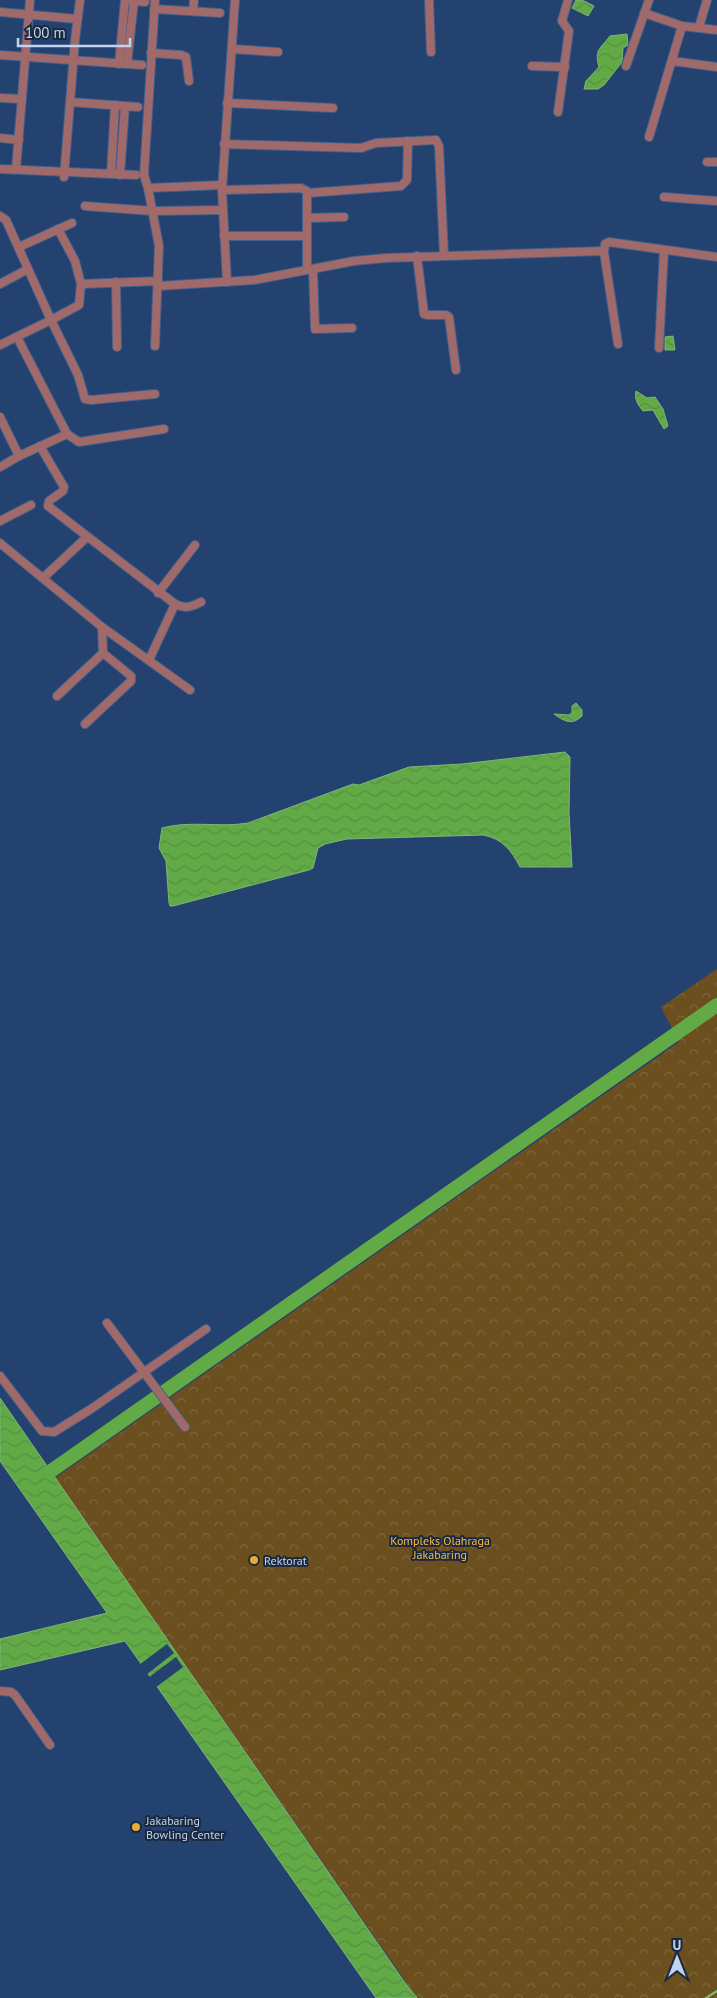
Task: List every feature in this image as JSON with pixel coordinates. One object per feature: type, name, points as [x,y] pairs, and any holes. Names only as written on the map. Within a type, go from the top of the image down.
[{"type":"street","points":[[16,169],[30,0]]},
{"type":"street","points":[[64,174],[80,0]]},
{"type":"street","points":[[123,64],[125,0],[145,2]]},
{"type":"street","points":[[155,0],[144,175],[159,246],[155,346]]},
{"type":"street","points":[[193,11],[194,0]]},
{"type":"street","points":[[227,282],[222,188],[235,0]]},
{"type":"street","points":[[428,0],[431,52]]},
{"type":"street","points":[[558,112],[569,31],[562,23],[562,19],[568,0]]},
{"type":"street","points":[[626,66],[649,0]]},
{"type":"street","points":[[699,27],[707,0]]},
{"type":"street","points":[[123,64],[134,1]]},
{"type":"street","points":[[154,9],[220,13]]},
{"type":"street","points":[[0,12],[77,19]]},
{"type":"street","points":[[644,13],[682,26],[717,30]]},
{"type":"street","points":[[649,136],[682,26]]},
{"type":"street","points":[[232,49],[278,52]]},
{"type":"street","points":[[151,53],[186,57],[189,81]]},
{"type":"street","points":[[0,55],[142,65]]},
{"type":"street","points":[[672,61],[717,67]]},
{"type":"street","points":[[532,66],[564,67]]},
{"type":"street","points":[[0,98],[22,100]]},
{"type":"street","points":[[70,102],[138,107]]},
{"type":"street","points":[[227,103],[333,108]]},
{"type":"street","points":[[111,174],[116,105]]},
{"type":"street","points":[[120,175],[125,106]]},
{"type":"street","points":[[0,138],[19,140]]},
{"type":"street","points":[[224,144],[361,148],[376,143],[433,140],[438,142],[444,256]]},
{"type":"street","points":[[148,188],[301,188],[308,193],[401,186],[407,180],[408,141]]},
{"type":"street","points":[[706,162],[717,162]]},
{"type":"street","points":[[0,169],[64,174],[136,175]]},
{"type":"street","points":[[308,193],[307,236],[315,329],[352,328]]},
{"type":"street","points":[[664,197],[717,201]]},
{"type":"street","points":[[84,206],[153,211],[223,210]]},
{"type":"street","points":[[0,216],[6,220],[19,247],[78,375],[85,399],[155,394]]},
{"type":"street","points":[[307,218],[344,217]]},
{"type":"street","points":[[19,247],[72,223]]},
{"type":"street","points":[[0,345],[79,305],[81,284],[76,261],[58,229]]},
{"type":"street","points":[[224,236],[307,236]]},
{"type":"street","points":[[618,344],[604,251],[605,244],[609,242],[717,258]]},
{"type":"street","points":[[659,348],[664,250]]},
{"type":"street","points":[[81,284],[116,282],[158,284],[227,282],[254,280],[354,261],[416,256],[604,251]]},
{"type":"street","points":[[416,256],[424,314],[427,316],[446,315],[449,317],[456,370]]},
{"type":"street","points":[[0,284],[28,269]]},
{"type":"street","points":[[116,282],[117,347]]},
{"type":"street","points":[[17,337],[68,434],[79,442],[164,429]]},
{"type":"street","points":[[0,417],[19,456]]},
{"type":"street","points":[[0,467],[19,456],[68,434]]},
{"type":"street","points":[[40,446],[64,487],[63,491],[49,501],[48,506],[158,593],[175,604],[181,607],[188,607],[201,602]]},
{"type":"street","points":[[0,521],[31,505]]},
{"type":"street","points":[[43,578],[87,537]]},
{"type":"street","points":[[0,543],[102,627],[190,690]]},
{"type":"street","points":[[158,593],[195,545]]},
{"type":"street","points":[[149,660],[175,604]]},
{"type":"street","points":[[85,724],[132,678],[103,653],[102,627]]},
{"type":"street","points":[[57,696],[103,653]]},
{"type":"street","points":[[107,1324],[185,1427]]},
{"type":"street","points":[[0,1376],[42,1431],[51,1432],[91,1409],[206,1329]]},
{"type":"street","points":[[0,1691],[11,1692],[15,1695],[50,1745]]},
{"type":"green space","name":"Kompleks Olahraga Jakabaring","points":[[717,969],[717,1998],[417,1998],[55,1478],[679,1042],[661,1007]]},
{"type":"water","points":[[576,0],[582,0],[594,6],[588,16],[572,8]]},
{"type":"water","points":[[627,34],[628,45],[623,48],[622,62],[604,85],[598,89],[584,89],[586,81],[599,67],[597,57],[601,47],[610,36]]},
{"type":"water","points":[[673,336],[675,350],[665,350],[665,337]]},
{"type":"water","points":[[636,391],[647,398],[655,397],[663,409],[668,426],[664,429],[653,410],[643,411],[637,402]]},
{"type":"water","points":[[576,703],[582,710],[582,716],[575,721],[565,720],[554,714],[569,715],[572,713],[572,706]]},
{"type":"water","points":[[565,752],[570,757],[569,813],[572,867],[520,867],[506,846],[496,839],[483,835],[347,839],[325,844],[318,848],[313,868],[309,870],[170,906],[166,861],[159,848],[162,828],[194,824],[226,825],[248,823],[353,784],[359,785],[409,767],[462,764]]},
{"type":"water","points":[[0,1398],[417,1998],[376,1998],[125,1641],[0,1670],[0,1639],[107,1613],[0,1461]]},
{"type":"pier","points":[[167,1644],[174,1653],[146,1675],[139,1665]]},
{"type":"pier","points":[[176,1657],[183,1667],[155,1688],[148,1678]]},
{"type":"waterway","points":[[51,1471],[717,1005]]},
{"type":"waterway","points":[[706,1998],[717,1991]]},
{"type":"place","name":"Rektorat","points":[[254,1560]]},
{"type":"place","name":"Jakabaring Bowling Center","points":[[136,1827]]}]
